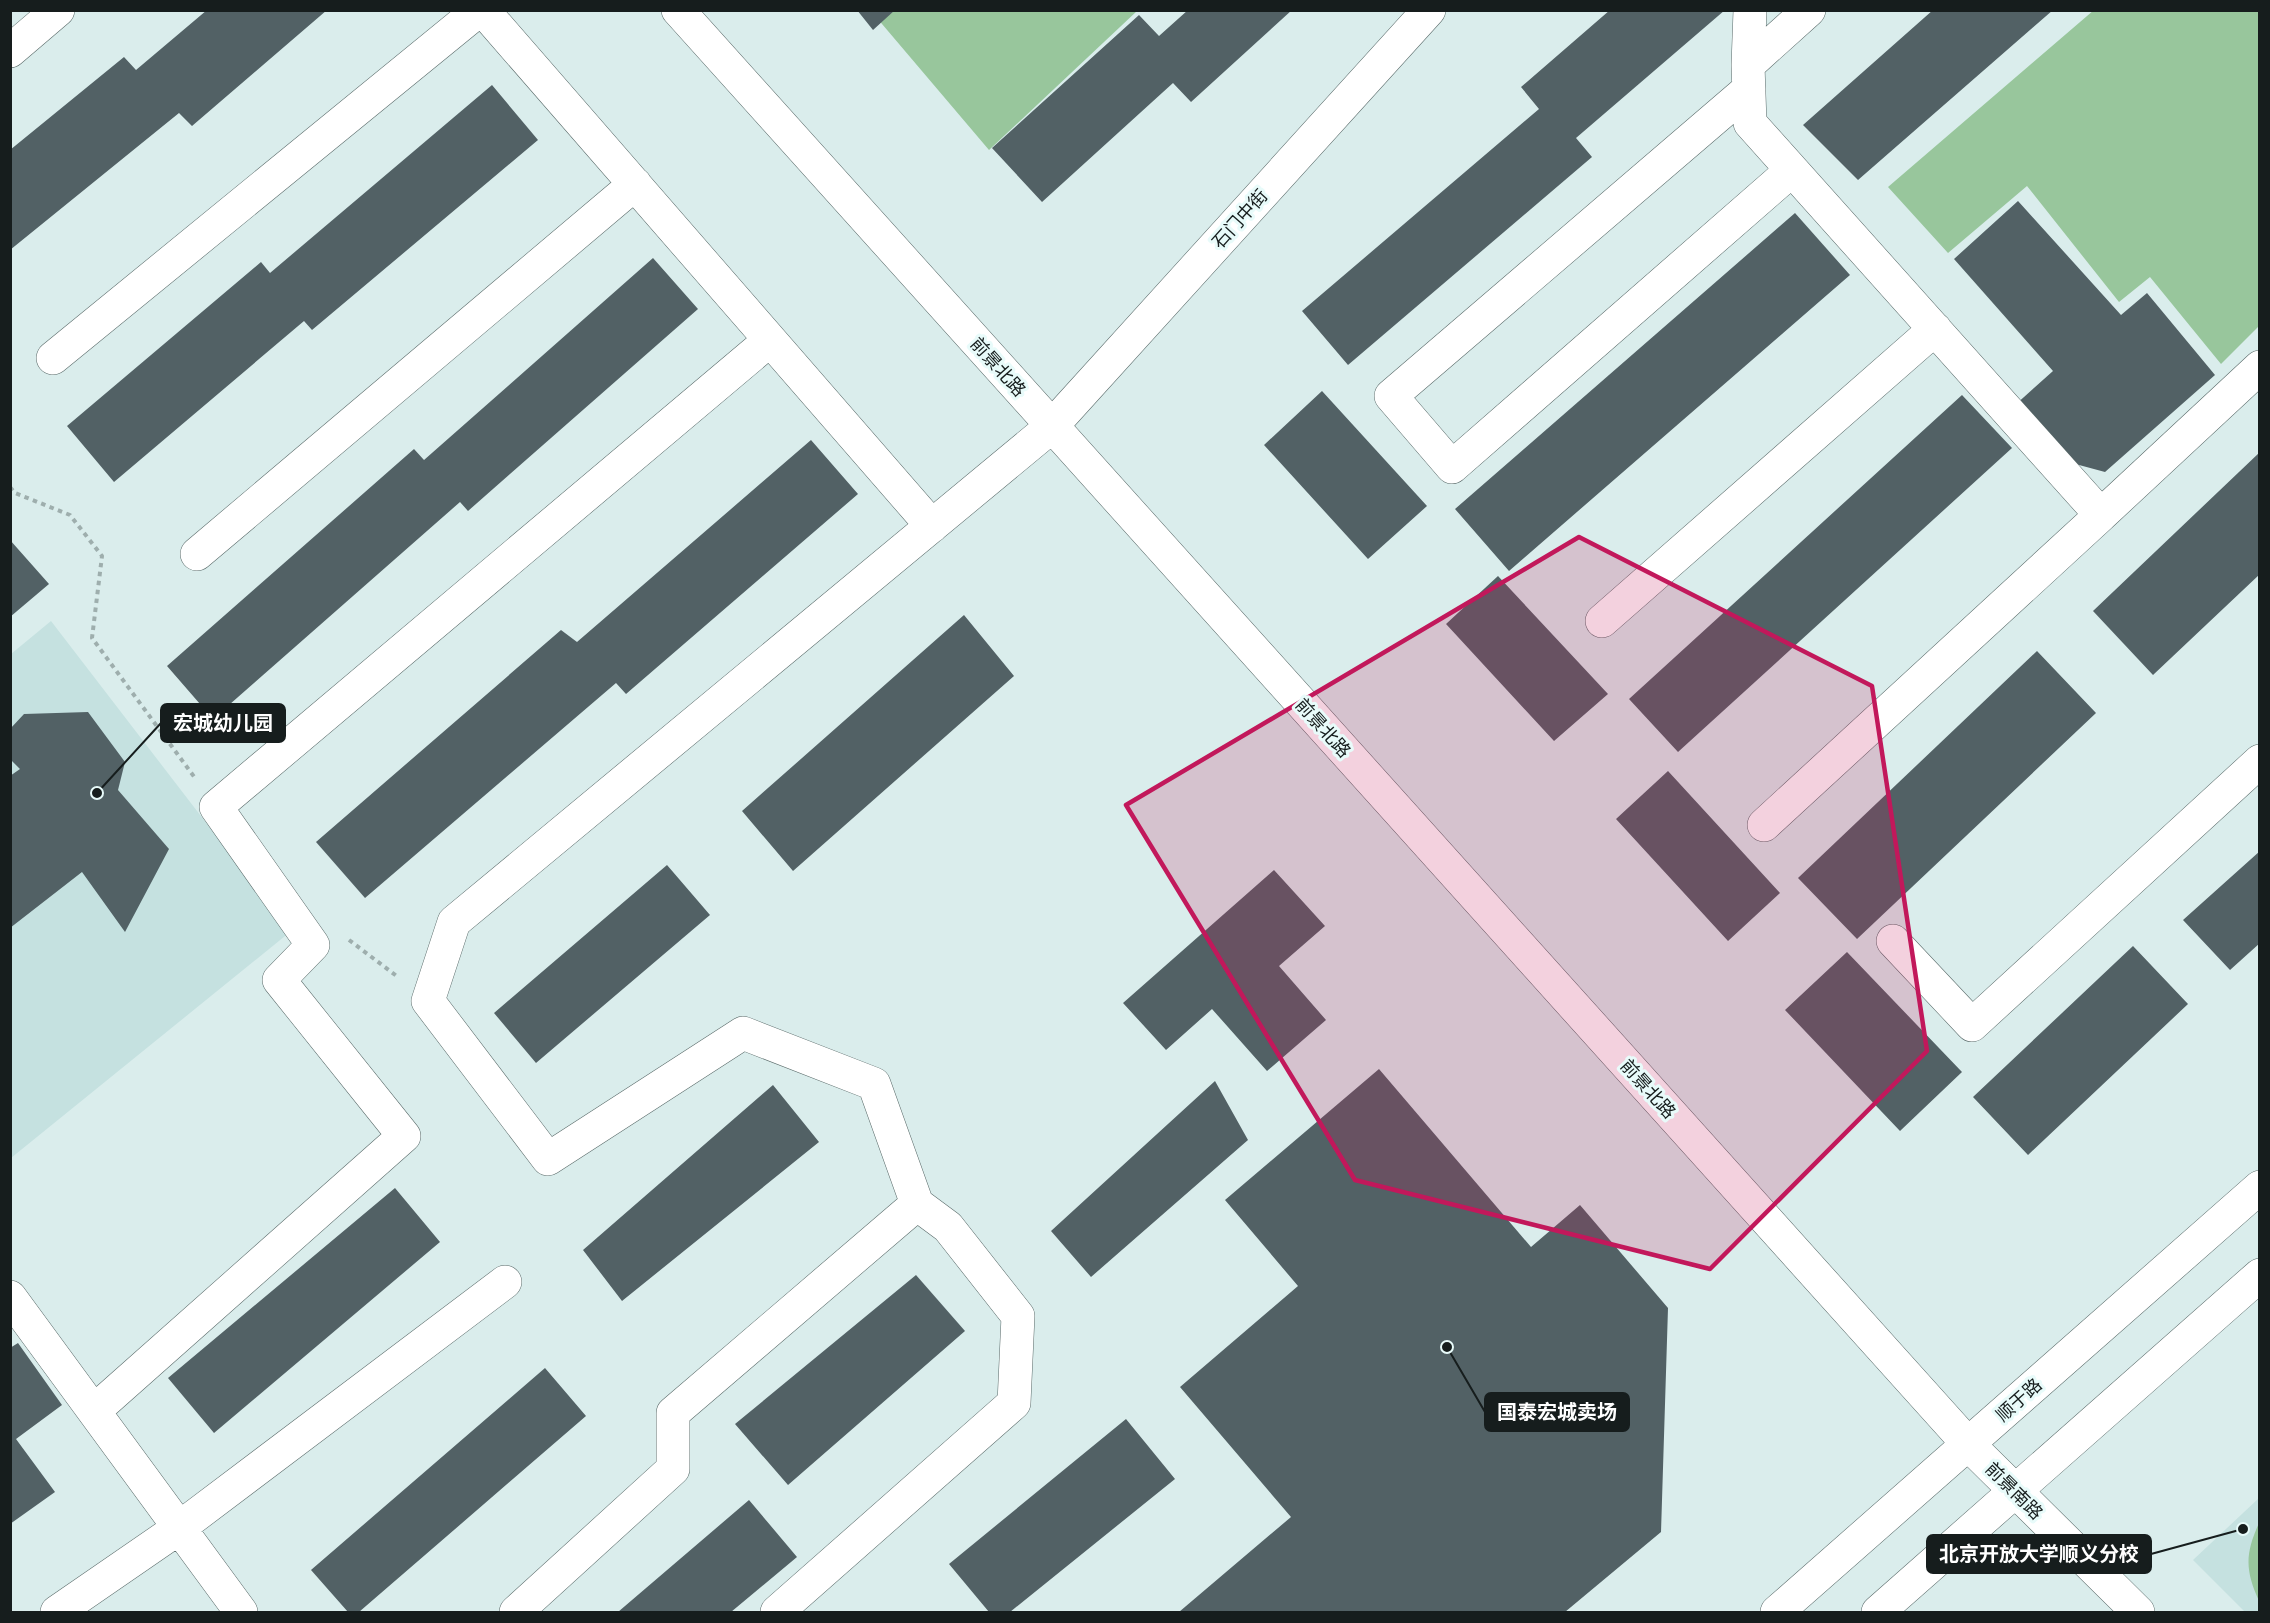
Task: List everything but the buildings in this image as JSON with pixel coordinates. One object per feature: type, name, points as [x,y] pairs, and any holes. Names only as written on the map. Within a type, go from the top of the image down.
[{"type":"street","points":[[10,51],[58,10]]},
{"type":"street","points":[[53,358],[481,10],[932,526]]},
{"type":"street","name":"前景北路","points":[[678,10],[1969,1445]]},
{"type":"street","name":"石门中街","points":[[428,1001],[454,922],[1051,427],[1429,10]]},
{"type":"street","points":[[1750,10],[1748,77],[1750,123],[2101,515]]},
{"type":"street","points":[[1792,170],[1452,467],[1391,396],[1748,77],[1809,10]]},
{"type":"street","points":[[197,554],[635,184]]},
{"type":"street","points":[[1602,621],[1935,329]]},
{"type":"street","points":[[94,1411],[404,1136],[279,980],[313,945],[216,807],[770,340]]},
{"type":"street","points":[[1764,825],[2259,367]]},
{"type":"street","points":[[1893,941],[1972,1025],[2259,761]]},
{"type":"street","points":[[428,1001],[548,1160],[743,1033],[874,1084],[917,1204],[948,1227],[1018,1316],[1014,1403],[777,1612]]},
{"type":"street","name":"顺于路","points":[[1777,1612],[2259,1187]]},
{"type":"street","points":[[516,1612],[673,1469],[673,1413],[917,1204]]},
{"type":"street","points":[[1878,1612],[2259,1275]]},
{"type":"street","points":[[57,1612],[179,1528],[505,1282]]},
{"type":"street","points":[[10,1297],[242,1612]]},
{"type":"street","name":"前景南路","points":[[1969,1445],[2013,1492],[2138,1612]]},
{"type":"path","points":[[10,487],[15,493],[70,516],[102,556],[92,638],[216,807]]},
{"type":"path","points":[[347,939],[428,1001]]},
{"type":"highlighted area","points":[[1579,537],[1872,686],[1927,1051],[1710,1269],[1355,1180],[1126,805]]},
{"type":"shaded area","points":[[51,621],[290,932],[11,1158],[11,654]]},
{"type":"shaded area","points":[[2259,1498],[2259,1612],[2245,1612],[2193,1560]]},
{"type":"green space","points":[[2094,10],[2259,11],[2259,326],[2221,364],[2150,277],[2119,302],[2027,186],[1948,253],[1888,187]]},
{"type":"green space","points":[[871,11],[1137,11],[989,150]]},
{"type":"green space","points":[[2259,1523],[2259,1601],[2251,1580],[2248,1562],[2251,1544]]},
{"type":"place","name":"宏城幼儿园","points":[[97,793]]},
{"type":"place","name":"国泰宏城卖场","points":[[1447,1347]]},
{"type":"place","name":"北京开放大学顺义分校","points":[[2243,1529]]}]
